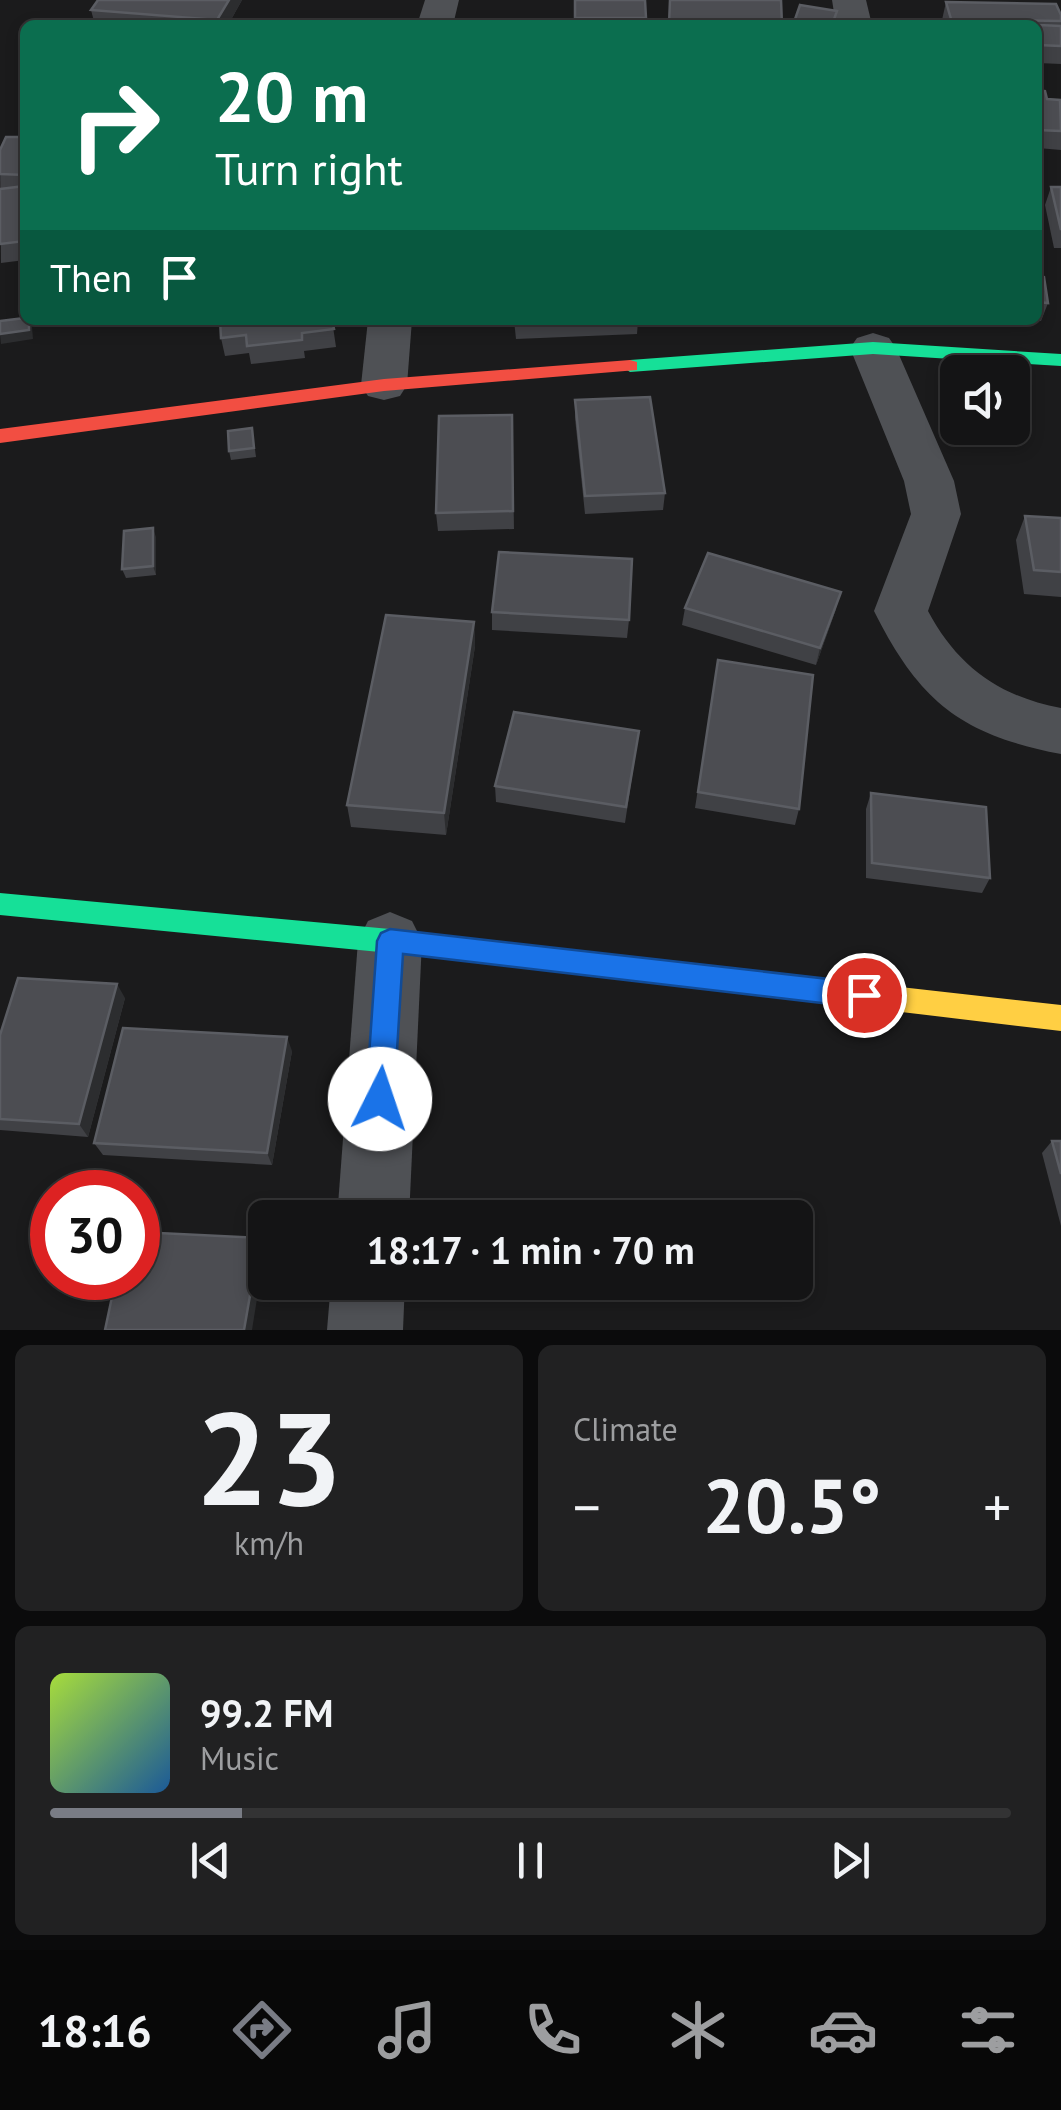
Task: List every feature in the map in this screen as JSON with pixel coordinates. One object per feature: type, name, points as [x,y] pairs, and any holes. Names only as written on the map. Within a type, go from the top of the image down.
[{"type":"street","points":[[384,384],[390,325]]},
{"type":"street","points":[[893,338],[936,514],[901,611],[917,646],[963,696],[1017,725],[1061,730]]},
{"type":"street","points":[[0,436],[384,384],[893,338],[1061,360]]},
{"type":"street","points":[[0,904],[390,941],[1061,1018]]},
{"type":"street","points":[[373,1200],[390,941]]},
{"type":"street","points":[[365,1330],[367,1300]]},
{"type":"building","points":[[98,0],[229,0],[217,20],[91,10]]},
{"type":"building","points":[[575,0],[645,0],[646,18],[575,18]]},
{"type":"building","points":[[670,0],[781,0],[782,20],[669,20]]},
{"type":"building","points":[[946,2],[1056,4],[1061,15],[1061,21],[951,19]]},
{"type":"building","points":[[800,5],[837,11],[834,20],[795,20]]},
{"type":"building","points":[[1042,25],[1061,26],[1061,46],[1042,45]]},
{"type":"building","points":[[1042,91],[1047,99],[1060,100],[1061,131],[1042,130]]},
{"type":"building","points":[[6,137],[20,137],[20,175],[0,174],[0,150]]},
{"type":"building","points":[[20,187],[20,242],[0,244],[0,189]]},
{"type":"building","points":[[1051,187],[1061,187],[1061,230]]},
{"type":"building","points":[[1042,277],[1044,277],[1048,303],[1042,302]]},
{"type":"building","points":[[20,319],[20,325],[29,325],[29,330],[0,334],[0,321]]},
{"type":"building","points":[[220,325],[333,325],[334,329],[302,333],[302,340],[247,346],[246,335],[221,338]]},
{"type":"building","points":[[650,397],[665,493],[585,496],[575,400]]},
{"type":"building","points":[[512,415],[513,511],[436,513],[439,416]]},
{"type":"building","points":[[252,428],[254,448],[229,451],[228,431]]},
{"type":"building","points":[[1025,516],[1061,518],[1061,572],[1034,570]]},
{"type":"building","points":[[153,528],[153,566],[122,569],[124,531]]},
{"type":"building","points":[[499,552],[632,559],[629,620],[492,612]]},
{"type":"building","points":[[708,553],[841,592],[820,648],[685,608]]},
{"type":"building","points":[[386,615],[474,622],[444,813],[347,805]]},
{"type":"building","points":[[718,660],[813,675],[799,809],[698,792]]},
{"type":"building","points":[[514,712],[639,731],[626,807],[495,786]]},
{"type":"building","points":[[871,793],[986,807],[990,878],[872,863]]},
{"type":"building","points":[[18,978],[117,984],[79,1124],[0,1119],[0,1035]]},
{"type":"building","points":[[123,1028],[287,1037],[267,1153],[94,1143]]},
{"type":"building","points":[[1052,1141],[1061,1141],[1061,1174]]},
{"type":"building","points":[[160,1233],[248,1237],[249,1300],[244,1330],[105,1330],[111,1300],[160,1300]]},
{"type":"traffic: fast","points":[[630,366],[873,348],[1061,360]]},
{"type":"traffic: fast","points":[[0,904],[390,941],[767,984]]},
{"type":"traffic: slow","points":[[767,984],[1061,1018]]},
{"type":"traffic: jam","points":[[0,436],[384,385],[630,366]]},
{"type":"route","points":[[380,1099],[390,941],[864,995]]}]
